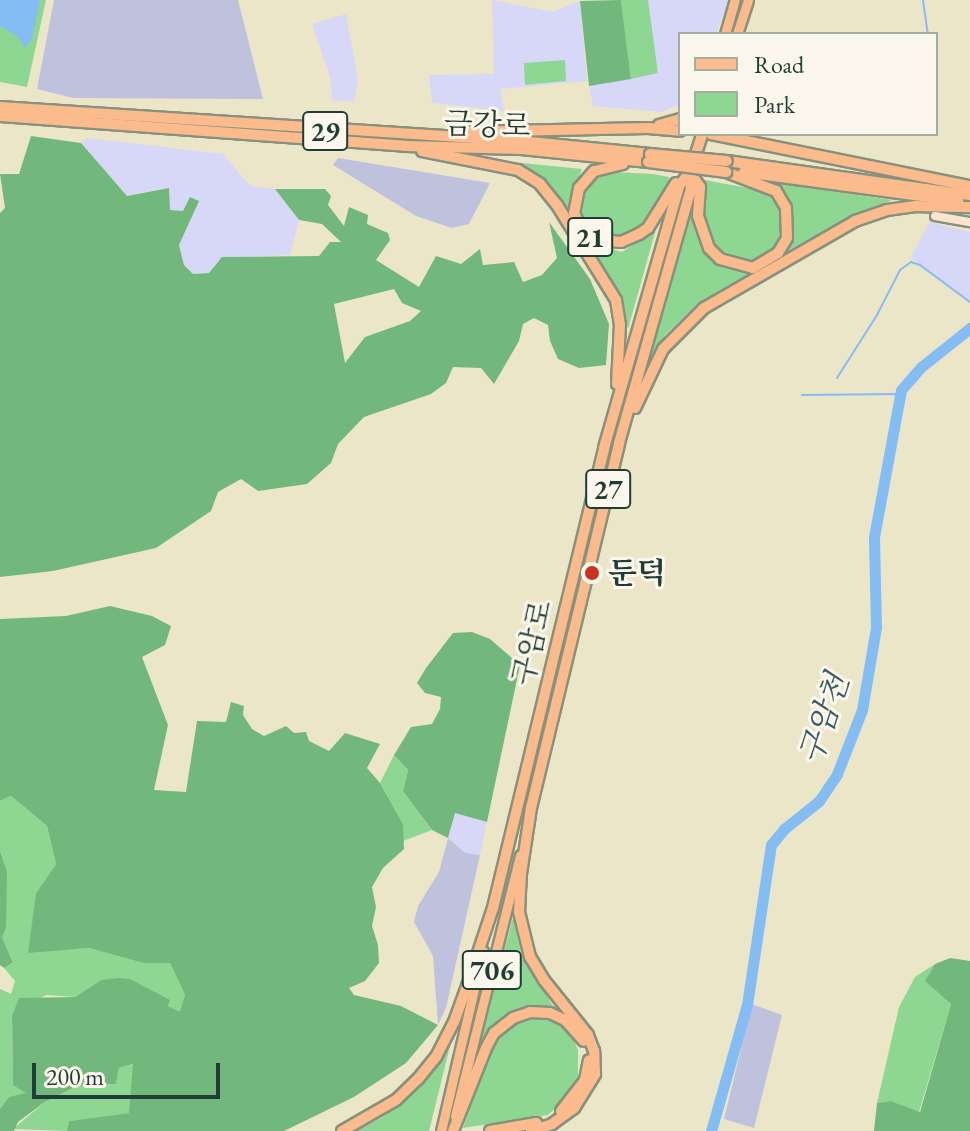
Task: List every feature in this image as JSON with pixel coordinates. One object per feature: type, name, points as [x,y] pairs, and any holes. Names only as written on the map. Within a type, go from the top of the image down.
[{"type":"highway","name":"금강로","points":[[0,107],[343,132],[520,141],[970,195]]},
{"type":"highway","name":"금강로","points":[[0,116],[405,146],[521,149],[649,158]]},
{"type":"highway","points":[[648,128],[678,120]]},
{"type":"highway","points":[[343,132],[648,128],[678,131]]},
{"type":"highway","name":"구암로","points":[[493,908],[604,448],[679,186],[690,172],[701,136]]},
{"type":"highway","points":[[722,136],[970,186]]},
{"type":"highway","points":[[756,136],[791,148]]},
{"type":"highway","points":[[405,146],[439,156],[518,170],[540,184],[578,234],[611,289],[620,324],[618,382],[604,448]]},
{"type":"highway","name":"21","points":[[649,158],[611,165],[594,171],[585,179],[579,188],[574,213],[583,232],[605,242],[621,242],[639,234],[648,228],[675,184],[690,172]]},
{"type":"highway","name":"금강로","points":[[726,166],[970,205]]},
{"type":"highway","points":[[690,172],[700,187],[698,216],[709,248],[720,259],[753,268],[778,253],[787,238],[786,208],[776,191],[726,166]]},
{"type":"highway","name":"구암로","points":[[531,808],[618,450],[691,189],[690,172]]},
{"type":"highway","points":[[618,450],[663,349],[704,308],[855,221],[887,210],[970,205]]},
{"type":"highway","name":"27","points":[[531,808],[519,912],[523,936],[544,980],[588,1035],[594,1051],[595,1074],[574,1108],[552,1124],[531,1131]]},
{"type":"highway","name":"27","points":[[342,1131],[396,1100],[436,1057],[454,1022],[493,908]]},
{"type":"highway","points":[[452,1131],[494,1033],[513,1018],[530,1012],[550,1013],[565,1020],[581,1035],[587,1048],[589,1066],[577,1094],[564,1109],[546,1120],[490,1131]]},
{"type":"main road","points":[[726,32],[735,0]]},
{"type":"main road","points":[[738,32],[748,0]]},
{"type":"main road","name":"구암로","points":[[452,1131],[531,808]]},
{"type":"main road","name":"구암로","points":[[441,1131],[493,908]]},
{"type":"street","points":[[935,216],[970,222]]},
{"type":"shaded area","points":[[54,0],[238,0],[263,99],[73,98],[37,89]]},
{"type":"shaded area","points":[[492,0],[552,12],[580,1],[587,81],[500,89],[504,111],[432,103],[429,75],[494,74]]},
{"type":"shaded area","points":[[648,0],[729,0],[717,32],[678,32],[678,105],[662,112],[593,106],[589,86],[658,73]]},
{"type":"shaded area","points":[[346,14],[358,81],[354,102],[332,100],[330,77],[312,24]]},
{"type":"shaded area","points":[[87,138],[223,154],[250,186],[275,189],[299,220],[290,255],[222,258],[209,273],[193,274],[184,265],[179,245],[187,220],[183,211],[169,210],[169,188],[127,196],[81,143]]},
{"type":"shaded area","points":[[338,158],[490,183],[469,224],[452,228],[416,216],[333,165]]},
{"type":"shaded area","points":[[929,222],[970,232],[970,300],[911,258]]},
{"type":"shaded area","points":[[455,813],[487,822],[480,855],[465,854],[448,838]]},
{"type":"shaded area","points":[[448,838],[465,853],[480,855],[446,1008],[438,1025],[433,956],[414,922],[418,906],[439,872]]},
{"type":"shaded area","points":[[752,1004],[782,1015],[754,1128],[724,1119]]},
{"type":"green space","points":[[0,0],[46,0],[27,87],[0,82]]},
{"type":"green space","points":[[621,0],[648,0],[658,73],[631,79]]},
{"type":"green space","points":[[621,0],[631,79],[589,86],[580,1]]},
{"type":"green space","points":[[565,60],[566,81],[525,85],[524,63]]},
{"type":"green space","points":[[31,136],[81,143],[127,196],[169,188],[170,210],[183,211],[190,197],[199,201],[179,245],[184,265],[193,274],[209,273],[222,257],[319,256],[330,242],[341,242],[322,224],[299,220],[275,189],[325,189],[331,196],[328,205],[344,226],[349,207],[368,215],[367,224],[388,233],[390,240],[376,260],[419,287],[436,256],[461,264],[480,249],[483,265],[514,262],[523,282],[542,275],[557,258],[549,222],[590,279],[609,324],[606,365],[579,368],[558,359],[550,341],[548,325],[534,318],[523,324],[519,341],[494,384],[481,368],[453,367],[446,383],[431,394],[364,417],[338,444],[331,463],[307,484],[258,491],[241,479],[218,492],[211,511],[156,548],[53,571],[0,577],[0,213],[5,208],[0,174],[19,174]],"holes":[[[394,289],[402,303],[421,311],[410,321],[365,337],[345,363],[334,304]]]},
{"type":"green space","points":[[512,162],[582,169],[576,186],[572,219],[529,173]]},
{"type":"green space","points":[[614,172],[653,174],[669,177],[669,181],[664,196],[643,227],[617,238],[591,234],[582,225],[578,209],[582,190],[598,176]]},
{"type":"green space","points":[[705,180],[770,192],[782,214],[781,231],[773,251],[761,259],[746,261],[722,254],[714,246],[704,220]]},
{"type":"green space","points":[[770,182],[892,200],[837,224],[785,252],[792,231],[787,199]]},
{"type":"green space","points":[[690,205],[693,224],[708,254],[727,267],[750,273],[698,303],[665,335],[644,370]]},
{"type":"green space","points":[[656,229],[628,329],[615,286],[588,243],[622,252]]},
{"type":"green space","points":[[110,606],[152,616],[171,626],[165,645],[142,657],[168,725],[154,790],[186,792],[197,721],[226,722],[231,702],[244,706],[243,715],[252,729],[264,736],[286,726],[294,733],[306,732],[309,741],[329,751],[345,733],[380,744],[367,768],[380,783],[403,824],[404,849],[383,868],[372,887],[376,907],[372,926],[379,963],[365,981],[349,988],[354,995],[401,1006],[438,1025],[406,1063],[354,1097],[284,1131],[67,1131],[69,1121],[129,1113],[133,1064],[119,1068],[116,1084],[79,1085],[45,1102],[18,1122],[14,1131],[0,1131],[0,1109],[9,1097],[26,1093],[13,1085],[12,1016],[19,998],[75,997],[101,980],[118,978],[130,979],[170,1000],[168,1006],[180,1012],[185,995],[170,963],[143,963],[89,948],[28,953],[36,893],[56,864],[47,826],[11,796],[0,801],[0,619],[66,616]]},
{"type":"green space","points":[[472,632],[490,639],[520,665],[487,822],[455,813],[448,838],[432,830],[403,791],[408,770],[394,755],[411,727],[432,724],[440,709],[441,697],[425,693],[417,683],[426,668],[453,633]]},
{"type":"green space","points":[[394,755],[408,770],[403,791],[432,830],[403,841],[403,824],[380,783]]},
{"type":"green space","points":[[11,796],[47,826],[56,864],[36,893],[29,952],[89,948],[143,963],[170,963],[185,995],[181,1013],[168,1006],[169,1000],[129,979],[101,980],[75,997],[46,995],[12,1016],[13,1084],[26,1095],[9,1097],[0,1110],[0,989],[11,994],[15,981],[4,968],[13,961],[2,937],[7,871],[0,851],[0,801]]},
{"type":"green space","points":[[0,851],[7,871],[6,928],[2,937],[13,962],[4,968],[0,965]]},
{"type":"green space","points":[[513,917],[522,957],[555,1009],[528,1008],[503,1020],[480,1045]]},
{"type":"green space","points":[[950,958],[970,961],[970,1131],[874,1131],[877,1103],[891,1101],[920,1112],[951,1004],[925,981],[935,964]]},
{"type":"green space","points":[[935,964],[926,981],[951,1004],[919,1112],[891,1101],[877,1103],[899,1007],[915,977]]},
{"type":"green space","points":[[538,1016],[568,1027],[578,1050],[578,1082],[566,1099],[548,1115],[463,1128],[495,1038],[517,1021]]},
{"type":"green space","points":[[451,1042],[429,1131],[356,1131],[383,1117],[424,1081]]},
{"type":"green space","points":[[134,1064],[130,1113],[69,1121],[67,1131],[13,1129],[45,1102],[79,1085],[116,1084],[119,1068]]},
{"type":"water","points":[[0,0],[40,0],[32,39],[25,48],[18,37],[0,26]]},
{"type":"waterway","points":[[923,0],[928,32]]},
{"type":"waterway","points":[[837,378],[877,315],[900,270],[911,262],[920,265],[970,302]]},
{"type":"waterway","name":"구암천","points":[[711,1131],[747,1005],[771,845],[784,829],[819,801],[837,774],[862,710],[876,627],[874,537],[901,390],[921,367],[970,328]]},
{"type":"waterway","points":[[802,395],[901,394]]},
{"type":"place","name":"둔덕","points":[[592,573]]}]
